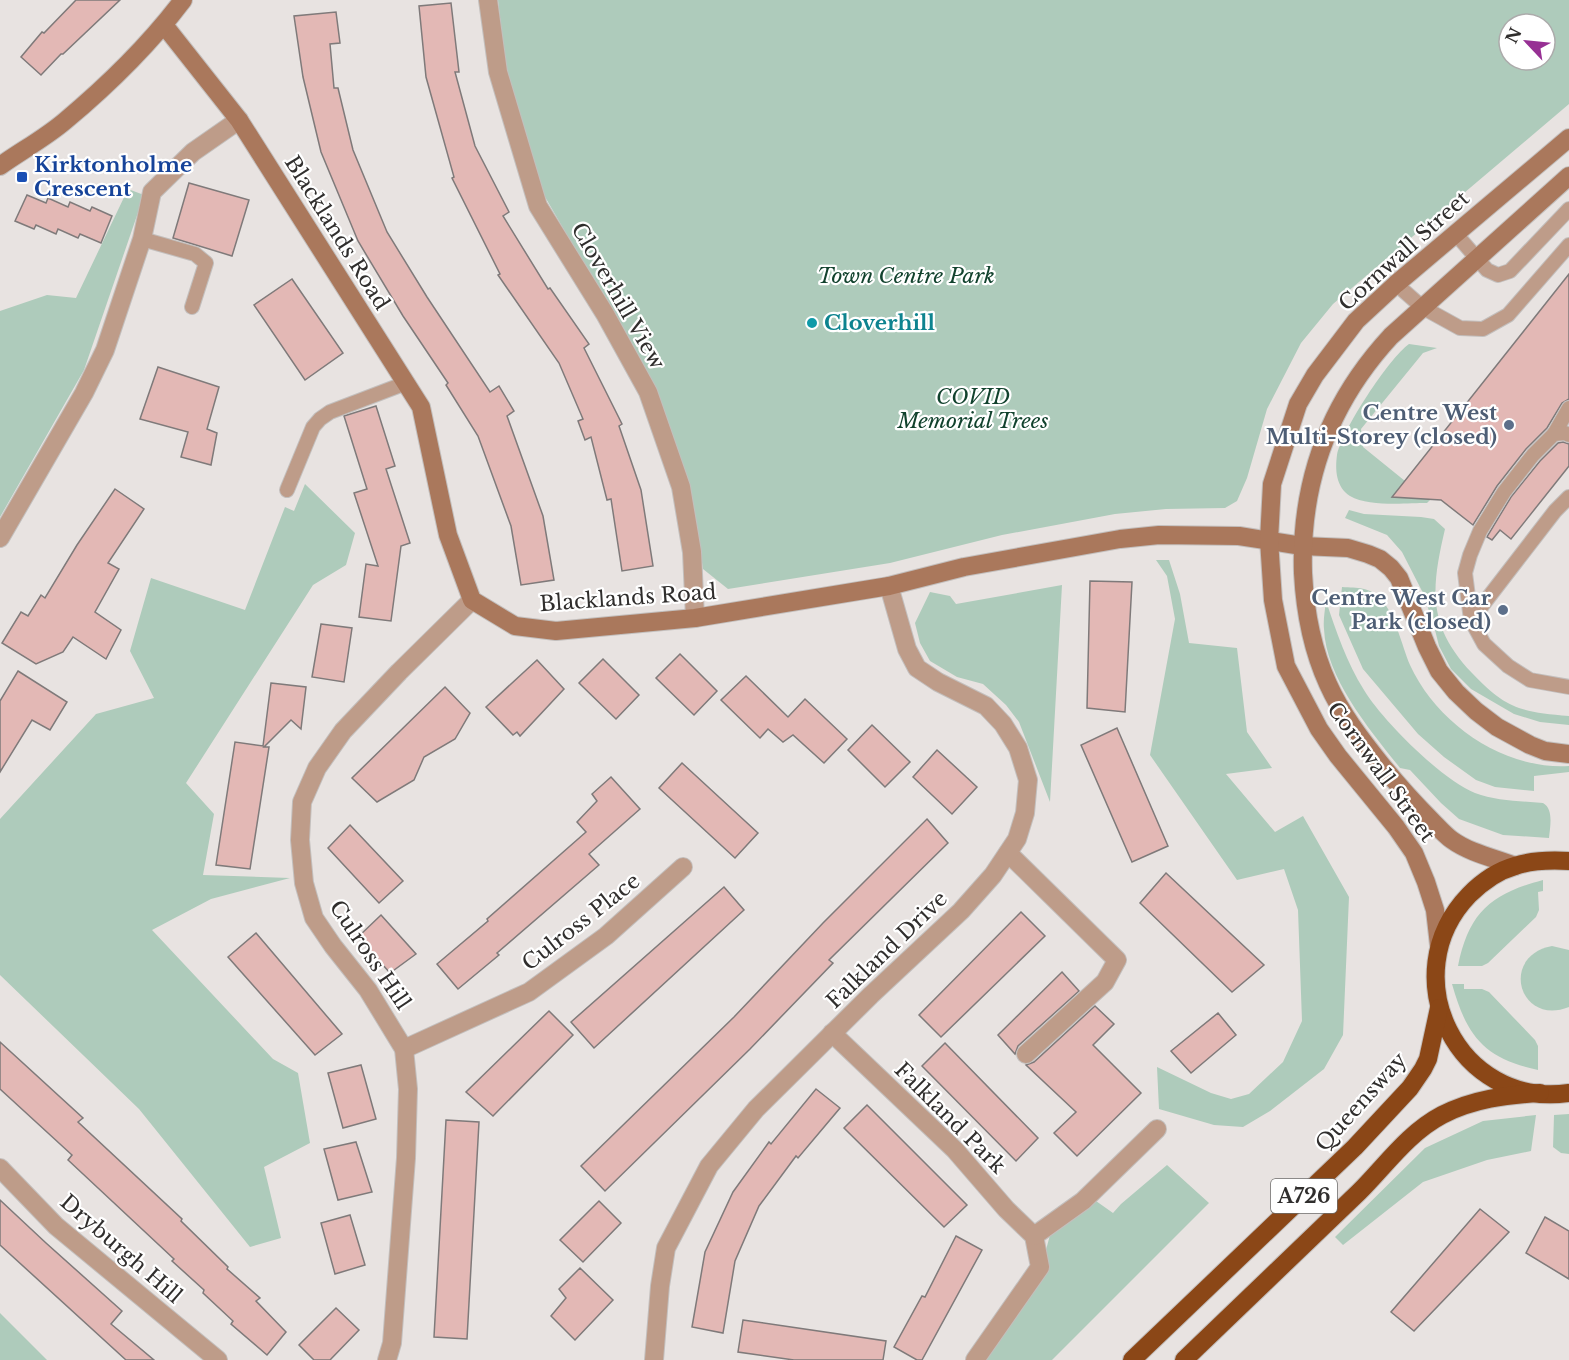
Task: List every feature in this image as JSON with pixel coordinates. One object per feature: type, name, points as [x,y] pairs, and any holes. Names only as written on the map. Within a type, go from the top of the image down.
[{"type":"highway","name":"A726","points":[[1519,1093],[1491,1077],[1472,1062],[1452,1038],[1439,1008],[1435,980],[1439,945],[1454,912],[1484,881],[1501,870],[1547,861],[1569,861]]},
{"type":"highway","name":"Queensway","points":[[1132,1360],[1355,1147],[1410,1088],[1428,1059],[1439,1008]]},
{"type":"highway","name":"A726","points":[[1184,1360],[1362,1189],[1394,1153],[1440,1116],[1493,1097],[1519,1093],[1569,1093]]},
{"type":"street","points":[[0,165],[63,123],[131,62],[183,0]]},
{"type":"street","name":"Cloverhill View","points":[[489,0],[498,72],[538,206],[605,314],[648,392],[681,487],[692,552],[695,618]]},
{"type":"street","name":"Blacklands Road","points":[[164,25],[239,120],[421,407],[448,535],[472,600],[515,626],[556,631],[695,618],[889,586],[964,567],[1120,539],[1159,536],[1239,536],[1302,546],[1348,548],[1368,554],[1385,564],[1399,578],[1439,671],[1476,711],[1513,736],[1545,751],[1569,754]]},
{"type":"street","points":[[0,538],[84,393],[105,350],[142,239],[152,192],[193,152],[239,120]]},
{"type":"street","name":"Cornwall Street","points":[[1439,945],[1435,910],[1414,853],[1332,747],[1304,702],[1286,666],[1273,600],[1269,540],[1272,484],[1298,404],[1315,375],[1356,321],[1455,233],[1569,138]]},
{"type":"street","name":"Cornwall Street","points":[[1515,866],[1470,850],[1451,839],[1416,805],[1354,731],[1327,682],[1314,646],[1304,597],[1302,546],[1314,468],[1339,408],[1354,382],[1373,356],[1422,307],[1569,176]]},
{"type":"street","name":"Falkland Drive","points":[[654,1360],[660,1286],[666,1248],[709,1166],[756,1109],[832,1033],[961,911],[993,875],[1008,853],[1017,839],[1025,813],[1028,780],[1018,748],[1003,724],[986,706],[938,682],[917,668],[906,649],[889,586]]},
{"type":"street","name":"Culross Hill","points":[[387,1360],[392,1343],[406,1158],[408,1089],[404,1049],[368,990],[314,918],[304,883],[300,840],[302,802],[317,768],[343,732],[399,672],[472,600]]},
{"type":"street","points":[[1008,853],[1118,960],[1105,982],[1026,1054]]},
{"type":"street","name":"Culross Place","points":[[404,1049],[529,992],[606,936],[683,867]]},
{"type":"street","name":"Falkland Park","points":[[832,1033],[955,1150],[1006,1209],[1034,1236]]},
{"type":"street","points":[[975,1360],[1040,1267],[1034,1236],[1083,1201],[1157,1129]]},
{"type":"street","name":"Dryburgh Hill","points":[[0,1168],[56,1226],[218,1360]]},
{"type":"lane","points":[[1455,233],[1487,270],[1498,275],[1510,271],[1569,209]]},
{"type":"lane","points":[[142,239],[195,254],[206,263],[192,307]]},
{"type":"lane","points":[[1396,284],[1422,307],[1460,328],[1483,329],[1508,315],[1569,245]]},
{"type":"lane","points":[[287,490],[313,427],[320,419],[330,412],[406,383]]},
{"type":"lane","points":[[1568,684],[1530,680],[1508,666],[1484,644],[1471,620],[1465,573],[1480,531],[1504,492],[1533,455],[1554,434],[1569,408]]},
{"type":"lane","points":[[1554,434],[1569,435]]},
{"type":"lane","points":[[1471,620],[1555,511],[1569,497]]},
{"type":"green space","name":"Town Centre Park","points":[[498,0],[1569,0],[1569,104],[1333,304],[1301,343],[1267,409],[1247,478],[1237,501],[1225,508],[1166,509],[1115,514],[1002,535],[890,563],[728,589],[703,569],[699,544],[655,388],[544,195],[506,70]]},
{"type":"green space","points":[[128,189],[144,195],[84,370],[0,517],[0,311],[47,295],[76,298]]},
{"type":"green space","points":[[1409,344],[1437,348],[1423,353],[1361,429],[1363,447],[1405,481],[1392,497],[1431,499],[1427,503],[1367,502],[1350,496],[1342,488],[1337,472],[1337,455],[1348,429],[1379,379]]},
{"type":"green space","points":[[305,484],[355,533],[346,565],[313,585],[186,783],[214,814],[203,875],[290,878],[211,899],[152,930],[273,1059],[298,1073],[310,1143],[264,1167],[281,1238],[250,1247],[139,1109],[0,975],[0,819],[96,714],[154,698],[130,651],[151,578],[245,610],[285,507],[294,511]]},
{"type":"green space","points":[[1349,510],[1364,514],[1434,519],[1445,529],[1437,570],[1436,606],[1447,639],[1457,655],[1484,685],[1505,701],[1515,707],[1538,713],[1569,716],[1569,725],[1540,722],[1514,714],[1471,689],[1451,669],[1439,646],[1422,591],[1402,552],[1387,535],[1345,518]]},
{"type":"green space","points":[[1156,560],[1169,560],[1180,594],[1189,643],[1237,648],[1247,732],[1272,768],[1226,774],[1275,832],[1303,816],[1349,897],[1343,1035],[1324,1069],[1270,1111],[1243,1127],[1214,1125],[1159,1109],[1157,1067],[1211,1093],[1231,1099],[1249,1094],[1283,1062],[1302,1021],[1298,910],[1284,869],[1237,880],[1150,755],[1175,619],[1167,576]]},
{"type":"green space","points":[[1062,585],[1050,802],[1019,722],[1006,705],[983,684],[957,677],[930,661],[920,643],[915,623],[930,592],[950,596],[956,604]]},
{"type":"green space","points":[[1342,587],[1367,590],[1376,594],[1385,604],[1398,630],[1410,665],[1422,686],[1455,724],[1475,739],[1497,751],[1521,760],[1545,765],[1569,766],[1569,772],[1534,776],[1534,791],[1495,787],[1476,780],[1444,757],[1418,734],[1363,669],[1339,615]]},
{"type":"green space","points":[[1326,601],[1342,647],[1358,680],[1373,703],[1398,732],[1446,776],[1475,793],[1500,799],[1543,803],[1549,809],[1550,814],[1549,838],[1503,835],[1459,819],[1410,770],[1400,768],[1352,703],[1333,667],[1324,629]]},
{"type":"green space","points":[[1543,880],[1543,891],[1538,892],[1539,910],[1536,917],[1488,963],[1482,966],[1458,966],[1469,932],[1485,908],[1509,892]]},
{"type":"green space","points":[[1552,946],[1569,950],[1569,1007],[1552,1011],[1538,1007],[1528,999],[1522,988],[1521,975],[1525,963],[1535,952]]},
{"type":"green space","points":[[1452,984],[1464,984],[1464,989],[1482,989],[1489,992],[1535,1040],[1538,1046],[1538,1070],[1504,1059],[1480,1042],[1464,1018]]},
{"type":"green space","points":[[1569,1114],[1569,1154],[1561,1153],[1553,1147],[1554,1115]]},
{"type":"green space","points":[[1536,1115],[1531,1151],[1487,1160],[1423,1182],[1343,1245],[1335,1237],[1425,1148],[1483,1121]]},
{"type":"green space","points":[[1167,1165],[1209,1203],[1052,1360],[986,1360],[1036,1287],[1050,1235],[1096,1201],[1113,1213]]},
{"type":"green space","points":[[0,1313],[47,1360],[0,1360]]},
{"type":"building","points":[[76,0],[120,0],[41,75],[21,57],[42,32],[44,33]]},
{"type":"building","points":[[451,3],[459,72],[455,72],[475,146],[509,212],[503,216],[548,289],[550,288],[589,344],[584,348],[622,424],[619,426],[641,490],[653,566],[622,571],[611,499],[607,500],[591,437],[585,440],[578,421],[583,419],[559,363],[498,275],[500,274],[452,178],[454,177],[426,77],[419,6]]},
{"type":"building","points":[[336,12],[340,43],[330,44],[334,88],[338,88],[353,150],[387,232],[427,297],[490,392],[499,386],[514,411],[507,416],[543,516],[554,580],[521,585],[511,526],[478,436],[446,385],[448,383],[403,316],[358,241],[321,152],[303,77],[294,16]]},
{"type":"building","points":[[189,183],[249,200],[232,256],[173,238]]},
{"type":"building","points":[[27,195],[46,203],[48,198],[68,207],[70,202],[90,211],[92,207],[112,216],[101,243],[80,234],[78,238],[58,229],[56,234],[36,225],[34,229],[15,221]]},
{"type":"building","name":"Centre West Multi-Storey (closed)","points":[[1569,274],[1569,399],[1562,403],[1547,428],[1526,449],[1497,486],[1473,525],[1441,500],[1392,497]]},
{"type":"building","points":[[292,279],[343,353],[305,380],[254,305]]},
{"type":"building","points":[[158,367],[219,387],[207,429],[217,433],[211,465],[181,457],[188,432],[140,419]]},
{"type":"building","points":[[376,406],[395,466],[386,469],[410,543],[401,546],[391,621],[359,617],[366,564],[378,566],[354,493],[367,489],[344,416]]},
{"type":"building","points":[[1558,443],[1569,444],[1569,466],[1511,539],[1500,530],[1492,540],[1487,537],[1511,497],[1540,461]]},
{"type":"building","points":[[115,489],[144,509],[108,563],[119,569],[95,612],[121,630],[106,659],[73,637],[63,652],[36,664],[2,643],[21,612],[28,616],[41,595],[45,598]]},
{"type":"building","points":[[1090,581],[1132,582],[1125,712],[1087,708]]},
{"type":"building","points":[[321,624],[352,628],[344,682],[312,677]]},
{"type":"building","points":[[680,654],[717,691],[694,715],[656,678]]},
{"type":"building","points":[[603,659],[639,695],[616,719],[579,683]]},
{"type":"building","points":[[537,660],[564,689],[520,736],[517,732],[513,735],[486,707]]},
{"type":"building","points":[[18,671],[67,702],[50,730],[32,720],[0,772],[0,701]]},
{"type":"building","points":[[746,676],[788,717],[805,699],[847,739],[824,763],[793,735],[783,742],[768,729],[760,738],[721,700]]},
{"type":"building","points":[[271,683],[306,687],[301,729],[291,720],[264,747],[269,747],[250,869],[216,865],[235,742],[263,746]]},
{"type":"building","points":[[445,687],[470,713],[455,739],[424,757],[414,780],[377,802],[352,778]]},
{"type":"building","points":[[872,725],[910,762],[885,787],[848,750]]},
{"type":"building","points":[[1117,728],[1168,846],[1132,862],[1081,745]]},
{"type":"building","points":[[937,750],[977,787],[952,814],[913,777]]},
{"type":"building","points":[[682,763],[758,833],[735,858],[659,788]]},
{"type":"building","points":[[611,777],[640,809],[589,854],[599,865],[458,989],[437,964],[586,832],[577,822],[597,801],[592,794]]},
{"type":"building","points":[[927,819],[948,843],[829,960],[833,963],[750,1049],[605,1191],[581,1166],[734,1017],[823,923]]},
{"type":"building","points":[[350,825],[403,881],[379,903],[328,848]]},
{"type":"building","points":[[1166,873],[1264,965],[1232,992],[1140,903]]},
{"type":"building","points":[[724,887],[744,910],[594,1048],[571,1022]]},
{"type":"building","points":[[1021,912],[1045,936],[941,1037],[919,1015]]},
{"type":"building","points":[[381,915],[416,954],[390,973],[358,937]]},
{"type":"building","points":[[256,933],[342,1034],[315,1055],[228,957]]},
{"type":"building","points":[[1062,972],[1079,991],[1018,1046],[1015,1054],[998,1035]]},
{"type":"building","points":[[1095,1006],[1114,1024],[1093,1045],[1141,1093],[1077,1156],[1054,1133],[1076,1112],[1026,1065],[1034,1062]]},
{"type":"building","points":[[549,1011],[573,1035],[493,1116],[466,1092]]},
{"type":"building","points":[[1218,1013],[1236,1035],[1191,1073],[1171,1051]]},
{"type":"building","points":[[0,1042],[83,1118],[78,1122],[182,1219],[181,1221],[228,1267],[227,1269],[260,1298],[256,1301],[286,1332],[267,1355],[231,1324],[233,1321],[172,1261],[174,1259],[68,1160],[72,1155],[0,1089]]},
{"type":"building","points":[[945,1043],[1038,1138],[1016,1161],[922,1066]]},
{"type":"building","points":[[361,1065],[376,1119],[343,1128],[328,1073]]},
{"type":"building","points":[[816,1089],[840,1108],[798,1158],[796,1156],[759,1206],[735,1261],[723,1333],[692,1327],[705,1252],[733,1192],[769,1142],[771,1144]]},
{"type":"building","points":[[867,1105],[967,1205],[944,1227],[844,1128]]},
{"type":"building","points":[[446,1120],[479,1122],[467,1339],[434,1337]]},
{"type":"building","points":[[356,1142],[372,1192],[338,1200],[324,1149]]},
{"type":"building","points":[[0,1200],[122,1311],[111,1324],[154,1360],[126,1360],[0,1245]]},
{"type":"building","points":[[599,1201],[621,1223],[583,1262],[560,1240]]},
{"type":"building","points":[[1480,1209],[1509,1232],[1414,1331],[1391,1312]]},
{"type":"building","points":[[350,1215],[365,1265],[335,1274],[321,1223]]},
{"type":"building","points":[[1545,1217],[1569,1231],[1569,1279],[1526,1253]]},
{"type":"building","points":[[956,1236],[982,1250],[922,1360],[917,1360],[894,1347],[922,1296],[925,1297]]},
{"type":"building","points":[[580,1268],[613,1300],[575,1340],[551,1316],[566,1298],[559,1289]]},
{"type":"building","points":[[336,1308],[359,1330],[330,1360],[314,1360],[299,1345]]},
{"type":"building","points":[[743,1320],[886,1341],[883,1360],[794,1360],[738,1352]]},
{"type":"place","name":"Kirktonholme Crescent","points":[[22,177]]},
{"type":"place","name":"Cloverhill","points":[[812,323]]},
{"type":"place","name":"Centre West Multi-Storey (closed)","points":[[1509,425]]},
{"type":"place","name":"Centre West Car Park (closed)","points":[[1503,610]]},
{"type":"park label","name":"COVID Memorial Trees","points":[[973,409]]}]
